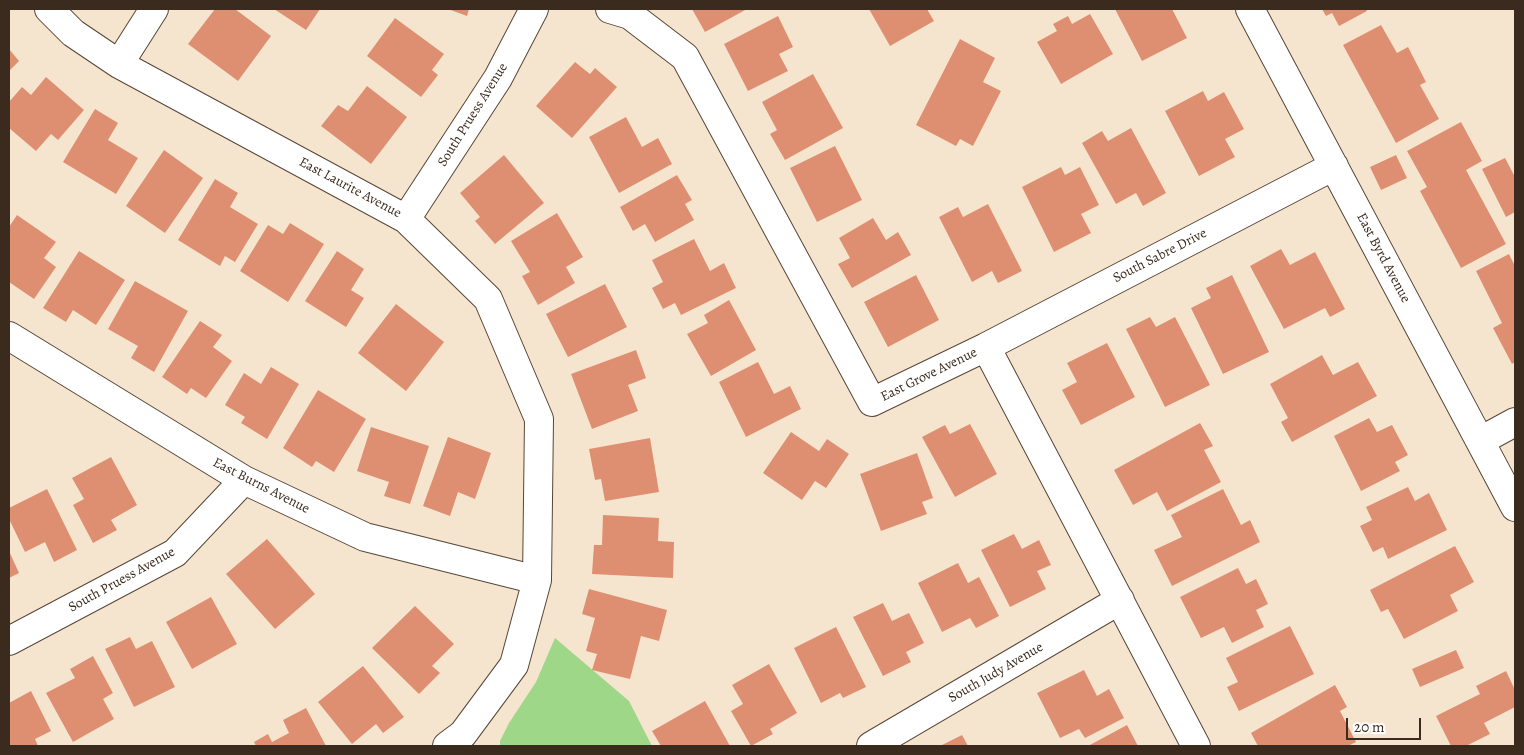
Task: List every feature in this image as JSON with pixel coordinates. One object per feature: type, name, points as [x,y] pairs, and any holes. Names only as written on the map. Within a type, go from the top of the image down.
[{"type":"street","name":"East Laurite Avenue","points":[[50,9],[73,33],[119,64],[406,219],[488,299],[539,419],[537,580],[514,665],[461,742]]},
{"type":"street","points":[[119,64],[154,9]]},
{"type":"street","name":"South Pruess Avenue","points":[[406,219],[498,78],[534,9]]},
{"type":"street","name":"East Grove Avenue","points":[[610,9],[630,15],[685,58],[872,402],[986,346],[1196,746]]},
{"type":"street","name":"East Byrd Avenue","points":[[1250,9],[1515,507]]},
{"type":"street","name":"South Sabre Drive","points":[[986,346],[1334,166]]},
{"type":"street","name":"East Burns Avenue","points":[[9,336],[244,480],[365,537],[537,580]]},
{"type":"street","points":[[1480,440],[1515,422]]},
{"type":"street","name":"South Pruess Avenue","points":[[9,641],[175,553],[244,480]]},
{"type":"street","name":"South Judy Avenue","points":[[871,746],[1120,600]]},
{"type":"green space","points":[[555,638],[629,701],[652,746],[500,746],[500,741],[509,723],[536,682]]},
{"type":"building","points":[[215,9],[235,9],[271,36],[238,81],[188,44]]},
{"type":"building","points":[[274,9],[320,9],[306,30]]},
{"type":"building","points":[[448,9],[469,9],[467,16]]},
{"type":"building","points":[[692,9],[747,9],[705,32]]},
{"type":"building","points":[[869,9],[927,9],[934,21],[890,46]]},
{"type":"building","points":[[1115,9],[1172,9],[1187,38],[1142,61]]},
{"type":"building","points":[[1322,9],[1366,9],[1367,11],[1339,26],[1332,13],[1326,16]]},
{"type":"building","points":[[1090,14],[1113,54],[1061,84],[1037,42],[1057,31],[1053,24],[1068,16],[1072,24]]},
{"type":"building","points":[[778,16],[793,47],[779,54],[788,71],[748,91],[724,44]]},
{"type":"building","points":[[395,18],[444,54],[432,70],[438,75],[421,97],[367,56]]},
{"type":"building","points":[[1381,25],[1397,53],[1408,47],[1426,82],[1420,85],[1439,119],[1396,143],[1343,45]]},
{"type":"building","points":[[960,39],[995,58],[983,82],[1001,91],[973,146],[960,139],[956,146],[916,125]]},
{"type":"building","points":[[9,49],[19,61],[9,71]]},
{"type":"building","points":[[575,62],[590,74],[595,68],[617,87],[572,138],[536,106]]},
{"type":"building","points":[[813,74],[843,128],[785,160],[770,134],[777,130],[762,102]]},
{"type":"building","points":[[46,77],[84,110],[58,140],[51,134],[36,151],[9,128],[9,102],[22,87],[31,95]]},
{"type":"building","points":[[367,86],[407,117],[371,164],[321,126],[338,105],[348,111]]},
{"type":"building","points":[[1203,91],[1208,101],[1224,92],[1244,129],[1225,139],[1235,157],[1199,176],[1165,111]]},
{"type":"building","points":[[95,109],[118,123],[108,140],[138,158],[116,194],[63,162]]},
{"type":"building","points":[[626,117],[642,147],[658,138],[672,164],[619,193],[589,137]]},
{"type":"building","points":[[1461,122],[1482,161],[1466,170],[1506,244],[1461,268],[1420,191],[1427,187],[1407,151]]},
{"type":"building","points":[[1131,128],[1166,193],[1143,206],[1136,193],[1116,204],[1082,143],[1102,131],[1108,141]]},
{"type":"building","points":[[835,146],[862,200],[817,222],[790,168]]},
{"type":"building","points":[[164,150],[203,178],[165,233],[126,206]]},
{"type":"building","points":[[504,155],[544,203],[495,244],[475,221],[480,217],[460,193]]},
{"type":"building","points":[[1396,155],[1407,178],[1381,190],[1370,167]]},
{"type":"building","points":[[1505,158],[1515,177],[1515,212],[1506,217],[1482,169]]},
{"type":"building","points":[[1061,167],[1065,175],[1080,167],[1099,205],[1081,214],[1091,233],[1054,252],[1022,187]]},
{"type":"building","points":[[677,175],[692,200],[685,204],[694,220],[655,242],[645,224],[633,231],[620,207]]},
{"type":"building","points":[[215,179],[238,193],[230,207],[258,224],[235,262],[225,256],[220,266],[178,240]]},
{"type":"building","points":[[988,204],[1022,271],[998,283],[992,271],[972,282],[939,217],[958,207],[963,217]]},
{"type":"building","points":[[557,213],[583,257],[566,267],[575,283],[538,305],[522,276],[530,272],[511,241]]},
{"type":"building","points":[[17,215],[56,242],[44,258],[56,267],[34,299],[9,282],[9,227]]},
{"type":"building","points":[[873,218],[886,240],[898,232],[911,255],[852,288],[838,264],[850,258],[839,238]]},
{"type":"building","points":[[290,223],[324,244],[288,302],[240,271],[268,225],[283,234]]},
{"type":"building","points":[[694,239],[710,271],[724,263],[736,288],[681,315],[675,303],[663,309],[652,288],[663,282],[652,260]]},
{"type":"building","points":[[1281,249],[1290,265],[1315,252],[1345,309],[1330,317],[1325,308],[1284,329],[1250,266]]},
{"type":"building","points":[[79,251],[125,280],[96,325],[73,310],[66,322],[43,308]]},
{"type":"building","points":[[337,251],[364,269],[351,290],[364,298],[346,327],[305,301]]},
{"type":"building","points":[[1509,254],[1515,266],[1515,362],[1512,364],[1493,328],[1502,323],[1476,271]]},
{"type":"building","points":[[916,275],[939,320],[888,347],[864,302]]},
{"type":"building","points":[[1232,275],[1269,352],[1223,374],[1191,308],[1211,298],[1206,288]]},
{"type":"building","points":[[135,281],[188,311],[154,372],[131,358],[138,346],[108,329]]},
{"type":"building","points":[[605,284],[627,327],[568,357],[546,314]]},
{"type":"building","points":[[729,300],[756,350],[711,376],[687,334],[708,323],[704,315]]},
{"type":"building","points":[[396,304],[444,342],[406,391],[358,353]]},
{"type":"building","points":[[1150,317],[1156,327],[1175,317],[1210,385],[1165,407],[1126,329]]},
{"type":"building","points":[[200,321],[222,335],[213,347],[232,361],[206,398],[191,388],[187,394],[162,377]]},
{"type":"building","points":[[1107,343],[1135,397],[1081,425],[1062,390],[1077,382],[1067,363]]},
{"type":"building","points":[[636,350],[646,378],[628,385],[638,411],[592,429],[571,374]]},
{"type":"building","points":[[1322,355],[1333,375],[1358,362],[1377,396],[1292,442],[1281,422],[1288,418],[1270,384]]},
{"type":"building","points":[[758,362],[774,394],[790,386],[801,409],[746,437],[719,382]]},
{"type":"building","points":[[271,367],[299,384],[267,439],[241,423],[245,417],[225,405],[244,373],[261,384]]},
{"type":"building","points":[[318,390],[366,419],[334,472],[316,461],[312,467],[283,448]]},
{"type":"building","points":[[1369,418],[1377,432],[1392,425],[1408,455],[1395,462],[1400,471],[1361,491],[1334,436]]},
{"type":"building","points":[[1200,423],[1213,446],[1204,450],[1221,482],[1167,511],[1157,492],[1133,505],[1114,470]]},
{"type":"building","points":[[970,424],[997,474],[955,497],[922,437],[945,425],[950,434]]},
{"type":"building","points":[[371,427],[429,446],[410,504],[384,496],[389,482],[357,471]]},
{"type":"building","points":[[791,432],[819,451],[827,439],[849,454],[826,488],[815,481],[802,500],[763,473]]},
{"type":"building","points":[[448,437],[491,453],[475,499],[458,492],[450,516],[423,506]]},
{"type":"building","points":[[650,438],[659,492],[605,501],[601,479],[595,480],[589,449]]},
{"type":"building","points":[[917,453],[933,498],[922,502],[927,514],[881,531],[860,474]]},
{"type":"building","points":[[111,457],[137,505],[111,520],[117,530],[93,543],[73,505],[84,499],[72,478]]},
{"type":"building","points":[[1408,487],[1415,501],[1429,493],[1447,530],[1388,559],[1383,547],[1373,552],[1360,526],[1372,520],[1366,507]]},
{"type":"building","points":[[47,489],[77,550],[54,562],[45,542],[25,552],[9,519],[9,508]]},
{"type":"building","points":[[1223,489],[1241,525],[1250,520],[1260,542],[1172,586],[1154,550],[1182,537],[1171,515]]},
{"type":"building","points":[[603,515],[659,518],[658,541],[674,542],[673,578],[592,574],[594,545],[602,545]]},
{"type":"building","points":[[1014,534],[1022,549],[1039,540],[1051,565],[1037,571],[1046,589],[1010,607],[981,550]]},
{"type":"building","points":[[267,539],[315,594],[275,629],[226,574]]},
{"type":"building","points":[[1455,546],[1474,582],[1450,595],[1458,611],[1404,639],[1388,609],[1381,612],[1370,590]]},
{"type":"building","points":[[9,551],[19,573],[9,578]]},
{"type":"building","points":[[958,563],[968,583],[979,577],[999,616],[976,628],[970,618],[942,632],[918,583]]},
{"type":"building","points":[[1238,568],[1246,584],[1256,579],[1268,604],[1256,610],[1264,627],[1232,643],[1224,627],[1201,638],[1180,597]]},
{"type":"building","points":[[589,589],[667,610],[659,641],[641,636],[630,679],[592,670],[597,654],[586,651],[595,618],[582,614]]},
{"type":"building","points":[[211,597],[237,644],[192,669],[166,622]]},
{"type":"building","points":[[883,603],[892,621],[909,613],[924,643],[906,652],[911,662],[883,676],[853,617]]},
{"type":"building","points":[[415,606],[454,644],[432,666],[440,673],[419,694],[372,648]]},
{"type":"building","points":[[1290,626],[1314,674],[1239,711],[1227,687],[1238,682],[1226,658]]},
{"type":"building","points":[[836,627],[866,687],[843,698],[840,693],[821,703],[794,648]]},
{"type":"building","points":[[130,637],[136,649],[152,641],[175,687],[134,707],[105,649]]},
{"type":"building","points":[[1456,650],[1464,668],[1420,687],[1412,669]]},
{"type":"building","points":[[93,656],[113,693],[103,699],[114,719],[73,742],[46,693],[75,678],[70,669]]},
{"type":"building","points":[[769,664],[797,713],[770,729],[773,734],[751,746],[731,711],[743,704],[732,685]]},
{"type":"building","points":[[363,666],[404,717],[383,733],[376,724],[352,744],[318,702]]},
{"type":"building","points":[[1084,670],[1097,696],[1109,689],[1124,718],[1085,738],[1079,729],[1060,738],[1037,693]]},
{"type":"building","points":[[1506,671],[1515,690],[1515,707],[1484,723],[1490,734],[1466,746],[1451,746],[1436,716],[1480,694],[1476,686]]},
{"type":"building","points":[[1335,685],[1347,707],[1340,711],[1356,742],[1348,746],[1258,746],[1251,733]]},
{"type":"building","points":[[31,691],[51,731],[35,739],[38,746],[9,746],[9,703]]},
{"type":"building","points":[[705,701],[730,746],[661,746],[652,731]]},
{"type":"building","points":[[306,708],[326,746],[256,746],[254,742],[268,734],[272,742],[289,733],[283,720]]},
{"type":"building","points":[[1127,725],[1138,746],[1088,746]]},
{"type":"building","points":[[962,735],[968,746],[940,746]]}]
